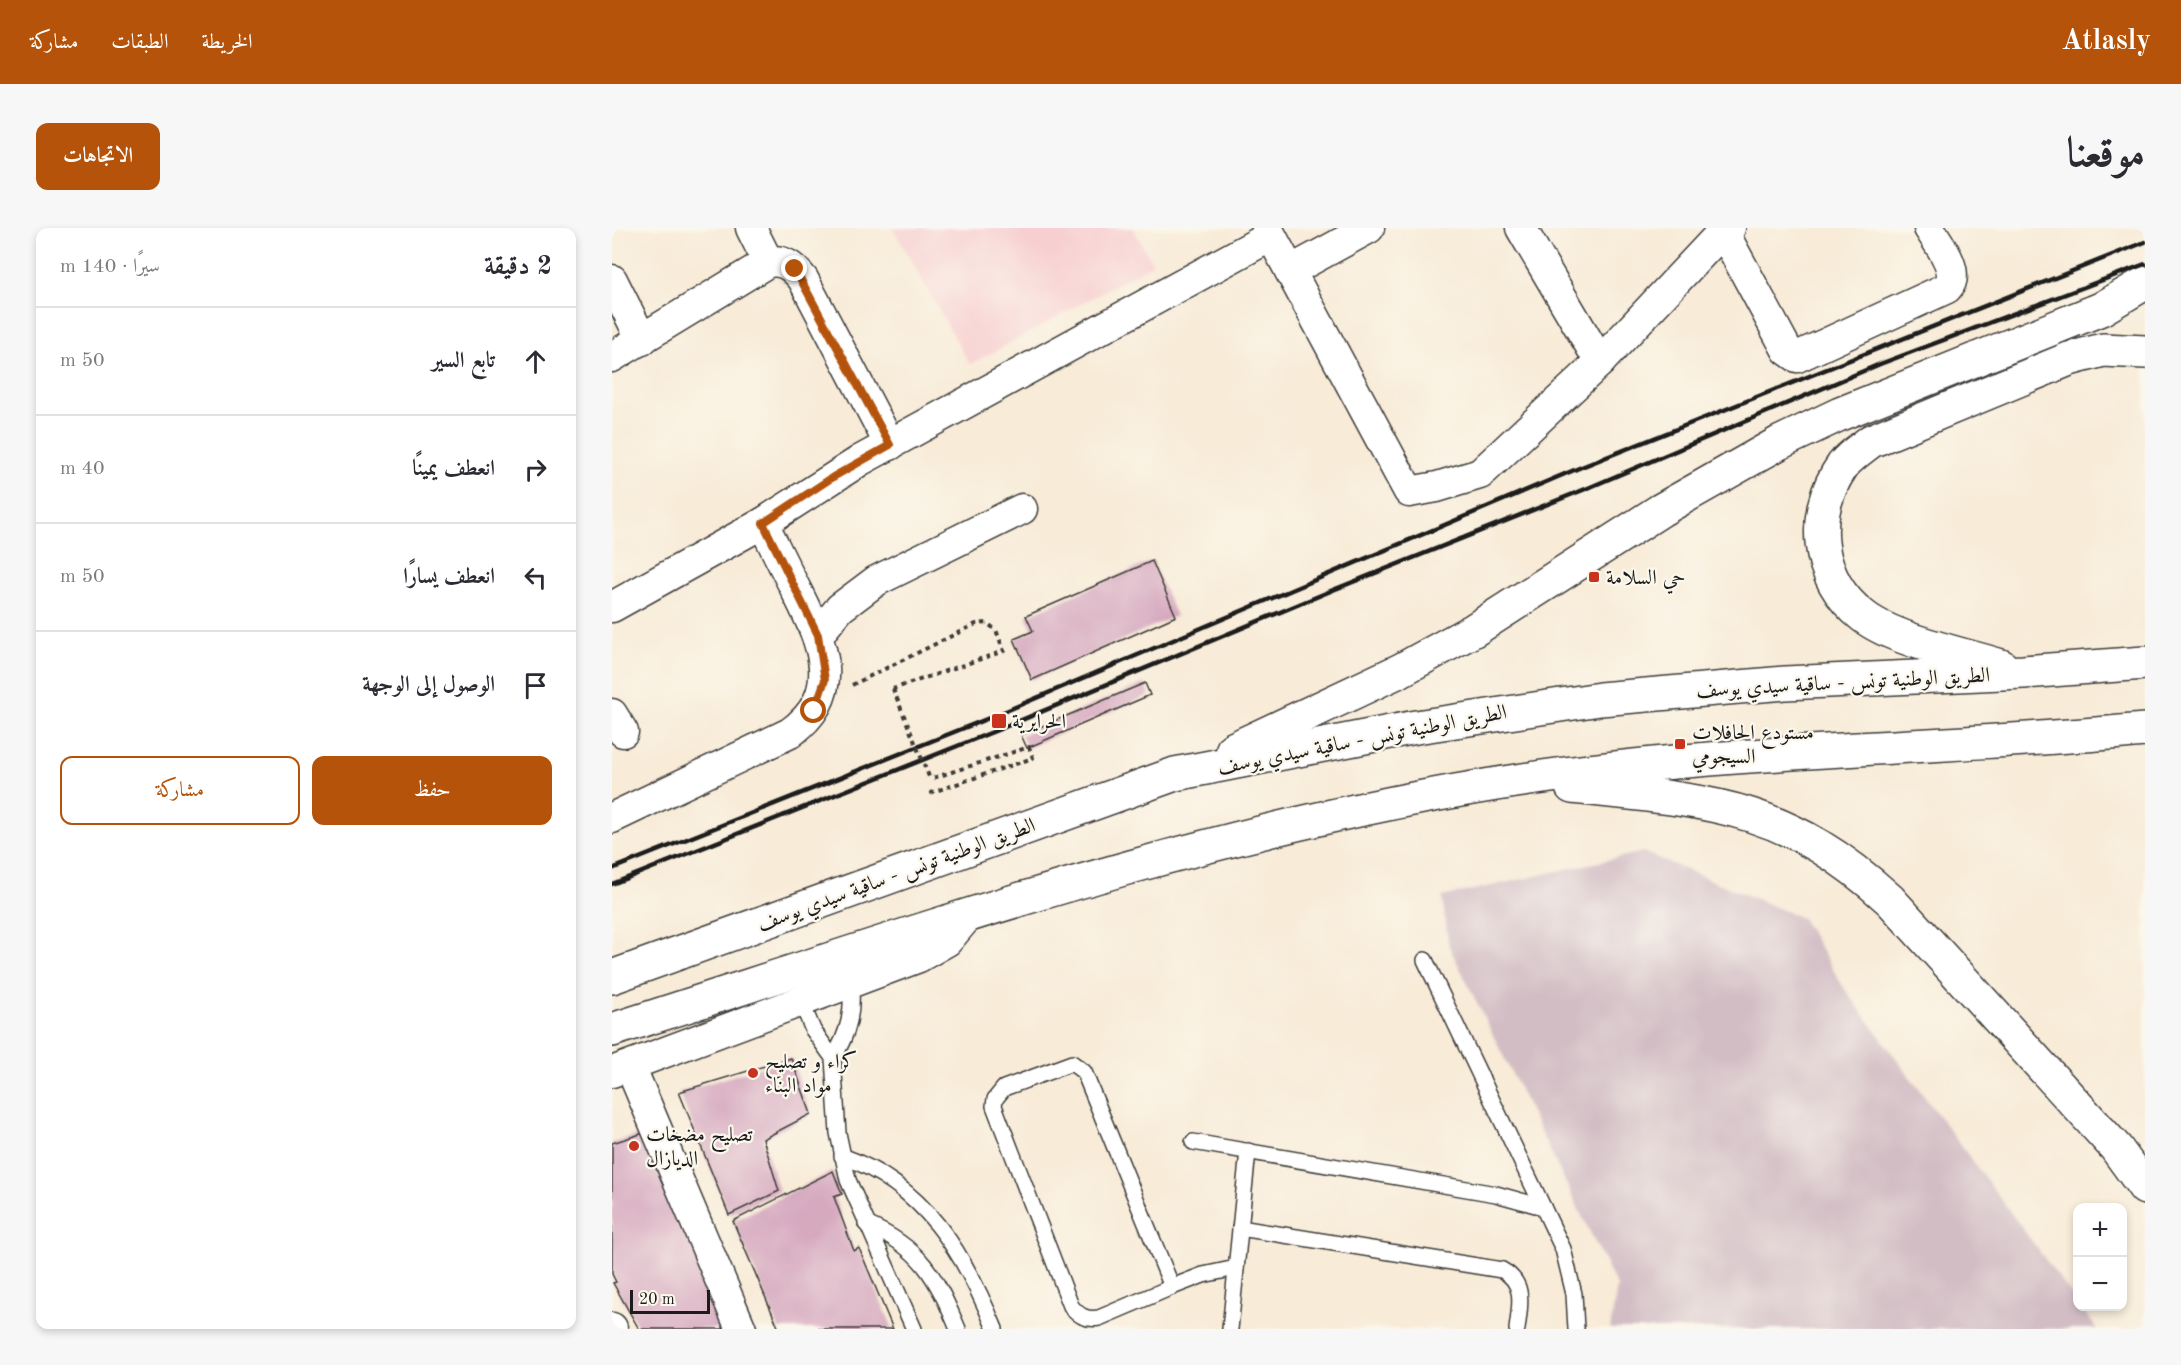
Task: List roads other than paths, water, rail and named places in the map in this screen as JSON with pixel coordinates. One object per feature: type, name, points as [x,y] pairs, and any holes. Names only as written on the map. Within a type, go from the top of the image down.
[{"type":"highway","points":[[1175,774],[1327,706],[1474,630],[1661,510],[1779,443],[1840,414],[2101,309],[2145,283]]},
{"type":"highway","points":[[2023,672],[1894,632],[1864,617],[1839,592],[1824,561],[1820,527],[1827,493],[1845,463],[1871,441],[2069,359],[2103,350],[2145,352]]},
{"type":"highway","name":"الطريق الوطنية تونس - ساقية سيدي يوسف","points":[[612,977],[1175,774],[1416,727],[1600,699],[1785,683],[2023,672],[2137,664]]},
{"type":"highway","points":[[612,1030],[968,915],[1270,831],[1387,805],[1516,781],[1709,759],[2136,731]]},
{"type":"highway","points":[[1516,781],[1719,804],[1794,830],[1829,850],[1860,873],[1890,900],[2116,1148],[2145,1188]]},
{"type":"street","points":[[751,228],[768,262]]},
{"type":"street","points":[[1290,271],[1370,228]]},
{"type":"street","points":[[1521,228],[1600,362]]},
{"type":"street","points":[[612,607],[763,523],[833,477],[1269,232],[1409,492],[1437,487],[1480,474],[1600,362],[1725,229],[1787,350],[1797,357],[1947,288],[1951,284],[1952,272],[1929,228]]},
{"type":"street","points":[[612,357],[768,262],[783,262],[795,269],[802,279],[890,445]]},
{"type":"street","points":[[612,279],[642,340]]},
{"type":"street","points":[[818,635],[840,608],[876,581],[1023,509]]},
{"type":"street","points":[[612,818],[790,733],[814,711],[825,680],[818,635],[763,523]]},
{"type":"street","points":[[741,1329],[621,1069],[800,999],[934,950],[959,929],[968,915]]},
{"type":"lane","points":[[1425,960],[1543,1207],[1570,1271],[1576,1329]]},
{"type":"lane","points":[[850,981],[853,997],[848,1029],[833,1058],[836,1117],[842,1156],[848,1180],[866,1224],[914,1329]]},
{"type":"lane","points":[[800,999],[813,1030],[833,1058]]},
{"type":"lane","points":[[1172,1287],[1081,1067],[1066,1064],[999,1092],[994,1106],[996,1113],[1076,1312],[1083,1317],[1099,1318],[1203,1275],[1236,1268]]},
{"type":"lane","points":[[1193,1142],[1497,1194],[1543,1207]]},
{"type":"lane","points":[[1230,1329],[1248,1152]]},
{"type":"lane","points":[[842,1156],[884,1176],[920,1205],[965,1263],[995,1329]]},
{"type":"lane","points":[[866,1224],[886,1232],[920,1258],[933,1275],[958,1329]]},
{"type":"lane","points":[[1240,1228],[1502,1270],[1515,1279],[1519,1287],[1517,1329]]},
{"type":"railway","points":[[612,869],[994,716],[1579,468],[2145,242]]},
{"type":"railway","points":[[612,884],[1000,729],[1333,590],[1588,488],[1880,364],[2145,264]]},
{"type":"place","name":"حي السلامة","points":[[1594,577]]},
{"type":"place","name":"الحرايرية","points":[[999,721]]},
{"type":"place","name":"مستودع الحافلات السيجومي","points":[[1680,744]]},
{"type":"place","name":"كراء و تصليح مواد البناء","points":[[753,1073]]},
{"type":"place","name":"تصليح مضخات الديازال","points":[[634,1146]]}]
